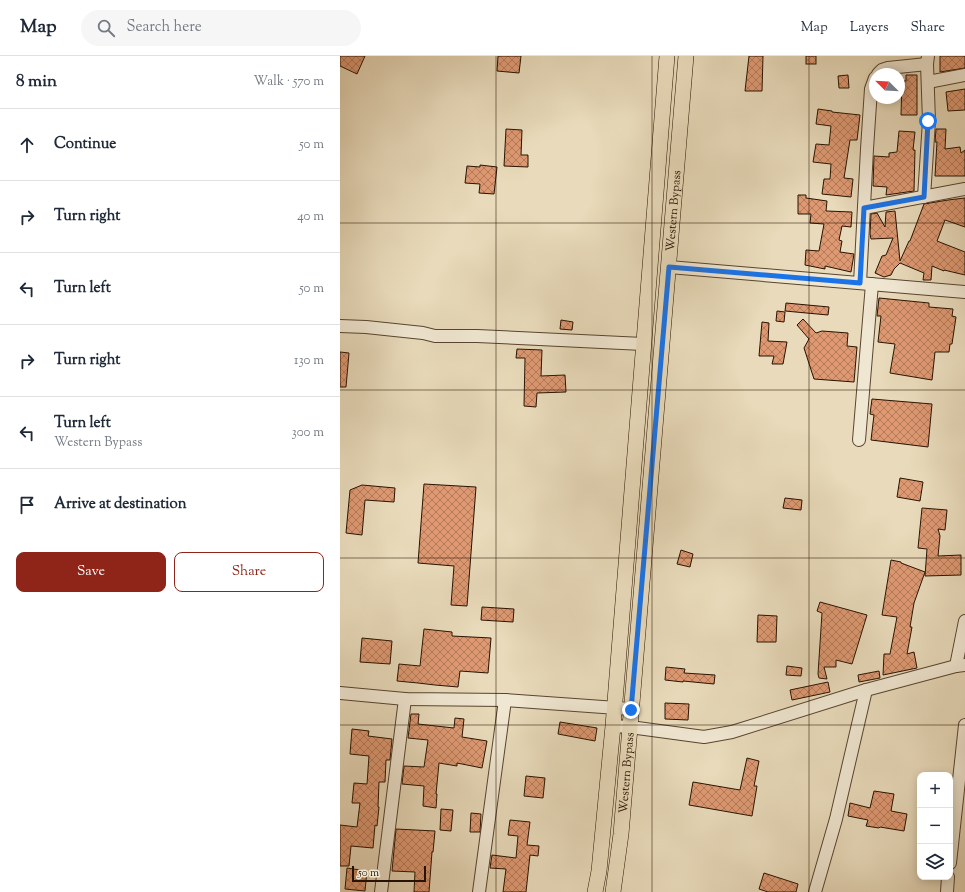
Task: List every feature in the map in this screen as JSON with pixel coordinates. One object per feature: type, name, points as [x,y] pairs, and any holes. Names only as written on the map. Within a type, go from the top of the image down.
[{"type":"main road","name":"Western Bypass","points":[[595,892],[613,726],[667,56]]},
{"type":"main road","name":"Western Bypass","points":[[613,892],[621,834],[686,56]]},
{"type":"street","points":[[888,68],[928,60],[928,121],[924,197]]},
{"type":"street","points":[[928,82],[965,75]]},
{"type":"street","points":[[859,440],[866,283],[864,208],[870,104]]},
{"type":"street","points":[[864,208],[965,189]]},
{"type":"street","points":[[669,267],[965,292]]},
{"type":"street","points":[[340,326],[423,333],[435,336],[643,344]]},
{"type":"street","points":[[613,726],[704,736],[732,732],[866,690],[960,665],[965,621]]},
{"type":"street","points":[[815,892],[836,819],[866,690]]},
{"type":"street","points":[[340,693],[405,699],[505,700],[631,710]]},
{"type":"street","points":[[381,892],[405,699]]},
{"type":"street","points":[[479,892],[505,700]]},
{"type":"street","points":[[952,844],[965,725]]},
{"type":"street","points":[[947,892],[948,880]]},
{"type":"building","points":[[340,56],[365,56],[357,74],[340,66]]},
{"type":"building","points":[[498,56],[521,56],[519,73],[497,71]]},
{"type":"building","points":[[749,56],[763,56],[762,91],[745,91]]},
{"type":"building","points":[[806,56],[816,56],[816,64],[806,64]]},
{"type":"building","points":[[940,56],[965,56],[965,68],[940,72]]},
{"type":"building","points":[[848,75],[849,88],[839,88],[838,76]]},
{"type":"building","points":[[906,75],[917,75],[917,115],[901,115],[901,104],[905,104]]},
{"type":"building","points":[[965,89],[965,110],[948,111],[946,92]]},
{"type":"building","points":[[818,109],[860,115],[857,140],[850,140],[844,178],[853,179],[851,197],[822,194],[824,179],[830,179],[831,164],[813,162],[816,144],[829,145],[831,126],[816,124]]},
{"type":"building","points":[[506,129],[522,130],[521,155],[528,155],[528,167],[504,166]]},
{"type":"building","points":[[936,129],[946,129],[945,149],[960,147],[961,153],[965,150],[965,176],[935,176],[937,142],[935,142]]},
{"type":"building","points":[[899,131],[915,132],[913,150],[915,150],[914,191],[886,195],[887,187],[873,186],[874,156],[889,157],[889,153],[897,152]]},
{"type":"building","points":[[480,165],[497,167],[494,194],[479,193],[480,184],[465,183],[467,166],[480,167]]},
{"type":"building","points":[[798,195],[806,195],[806,198],[827,201],[826,211],[852,212],[851,227],[842,226],[839,240],[842,241],[840,252],[854,254],[851,272],[825,266],[825,269],[805,265],[806,250],[819,251],[824,224],[810,223],[811,214],[798,214]]},
{"type":"building","points":[[965,198],[965,227],[945,220],[937,241],[965,252],[965,275],[944,271],[932,266],[931,280],[923,280],[924,273],[900,263],[891,275],[884,277],[875,273],[882,256],[886,255],[893,238],[871,239],[871,214],[877,213],[885,227],[886,212],[895,211],[900,261],[910,241],[924,204]]},
{"type":"building","points":[[879,298],[929,303],[929,307],[953,309],[952,316],[956,317],[952,344],[950,344],[949,352],[935,352],[932,380],[890,373],[895,344],[878,342],[881,316],[877,316]]},
{"type":"building","points":[[786,303],[829,307],[828,315],[785,311]]},
{"type":"building","points":[[777,311],[785,312],[784,322],[776,321]]},
{"type":"building","points":[[803,319],[816,333],[822,331],[848,333],[847,346],[857,347],[854,382],[814,379],[804,348],[809,339],[797,325]]},
{"type":"building","points":[[561,320],[573,322],[572,330],[560,329]]},
{"type":"building","points":[[762,322],[769,323],[768,341],[787,342],[783,364],[772,364],[774,356],[759,356]]},
{"type":"building","points":[[517,349],[542,350],[541,376],[565,375],[566,392],[537,393],[536,407],[524,406],[525,358],[516,358]]},
{"type":"building","points":[[340,352],[349,353],[346,387],[340,387]]},
{"type":"building","points":[[872,399],[932,404],[928,447],[871,440],[874,415],[870,414]]},
{"type":"building","points":[[900,478],[923,482],[920,501],[897,497]]},
{"type":"building","points":[[424,484],[476,487],[467,606],[451,605],[454,566],[418,563]]},
{"type":"building","points":[[362,485],[395,488],[394,502],[365,500],[362,535],[346,533],[350,490]]},
{"type":"building","points":[[785,498],[802,500],[801,510],[783,508]]},
{"type":"building","points":[[922,508],[947,510],[945,530],[938,529],[940,536],[938,556],[961,555],[961,575],[925,576],[927,549],[918,548]]},
{"type":"building","points":[[681,550],[693,554],[690,567],[677,564]]},
{"type":"building","points":[[891,560],[901,562],[925,572],[914,603],[910,627],[912,627],[907,654],[914,652],[917,668],[883,675],[884,654],[890,654],[897,617],[882,615]]},
{"type":"building","points":[[820,602],[867,615],[852,664],[836,660],[836,667],[824,667],[827,679],[819,678],[818,674],[822,613],[817,611]]},
{"type":"building","points":[[482,607],[514,609],[513,622],[481,620]]},
{"type":"building","points":[[758,615],[777,616],[776,642],[757,642]]},
{"type":"building","points":[[424,629],[452,632],[452,636],[491,638],[488,673],[460,671],[458,687],[397,681],[399,664],[420,666]]},
{"type":"building","points":[[362,638],[392,641],[390,664],[360,662]]},
{"type":"building","points":[[787,666],[802,668],[801,676],[786,675]]},
{"type":"building","points":[[666,667],[685,669],[684,673],[715,675],[714,684],[665,680]]},
{"type":"building","points":[[879,671],[880,678],[859,682],[858,675]]},
{"type":"building","points":[[828,682],[830,692],[792,700],[790,690]]},
{"type":"building","points":[[665,703],[689,704],[688,720],[665,719]]},
{"type":"building","points":[[411,714],[419,714],[418,724],[454,728],[455,718],[464,719],[462,737],[487,741],[482,768],[457,763],[457,766],[439,763],[436,808],[423,806],[424,786],[402,784],[404,766],[424,767],[428,740],[408,738]]},
{"type":"building","points":[[560,722],[597,728],[595,741],[558,734]]},
{"type":"building","points":[[352,729],[369,731],[368,736],[392,739],[390,760],[386,760],[385,782],[379,782],[379,807],[377,826],[375,825],[373,848],[351,846],[349,866],[340,866],[340,825],[357,827],[360,803],[352,803],[354,783],[367,784],[369,756],[350,754]]},
{"type":"building","points":[[747,758],[759,761],[754,786],[757,786],[752,816],[689,805],[693,782],[740,790]]},
{"type":"building","points":[[526,776],[545,778],[543,798],[524,796]]},
{"type":"building","points":[[874,791],[894,794],[891,811],[907,814],[904,831],[866,826],[868,820],[848,816],[850,803],[870,808]]},
{"type":"building","points":[[441,809],[453,810],[451,831],[440,830]]},
{"type":"building","points":[[471,813],[481,814],[480,832],[470,832]]},
{"type":"building","points":[[510,820],[530,822],[527,845],[539,846],[538,856],[530,855],[526,892],[503,892],[506,869],[490,868],[492,855],[516,858],[518,836],[508,835]]},
{"type":"building","points":[[396,829],[435,831],[429,892],[414,892],[415,872],[392,871]]},
{"type":"building","points":[[347,868],[367,871],[365,891],[345,889]]},
{"type":"building","points":[[764,873],[798,884],[796,892],[768,892],[759,889]]},
{"type":"route","points":[[631,710],[669,267],[860,283],[864,208],[924,197],[928,121]]}]
